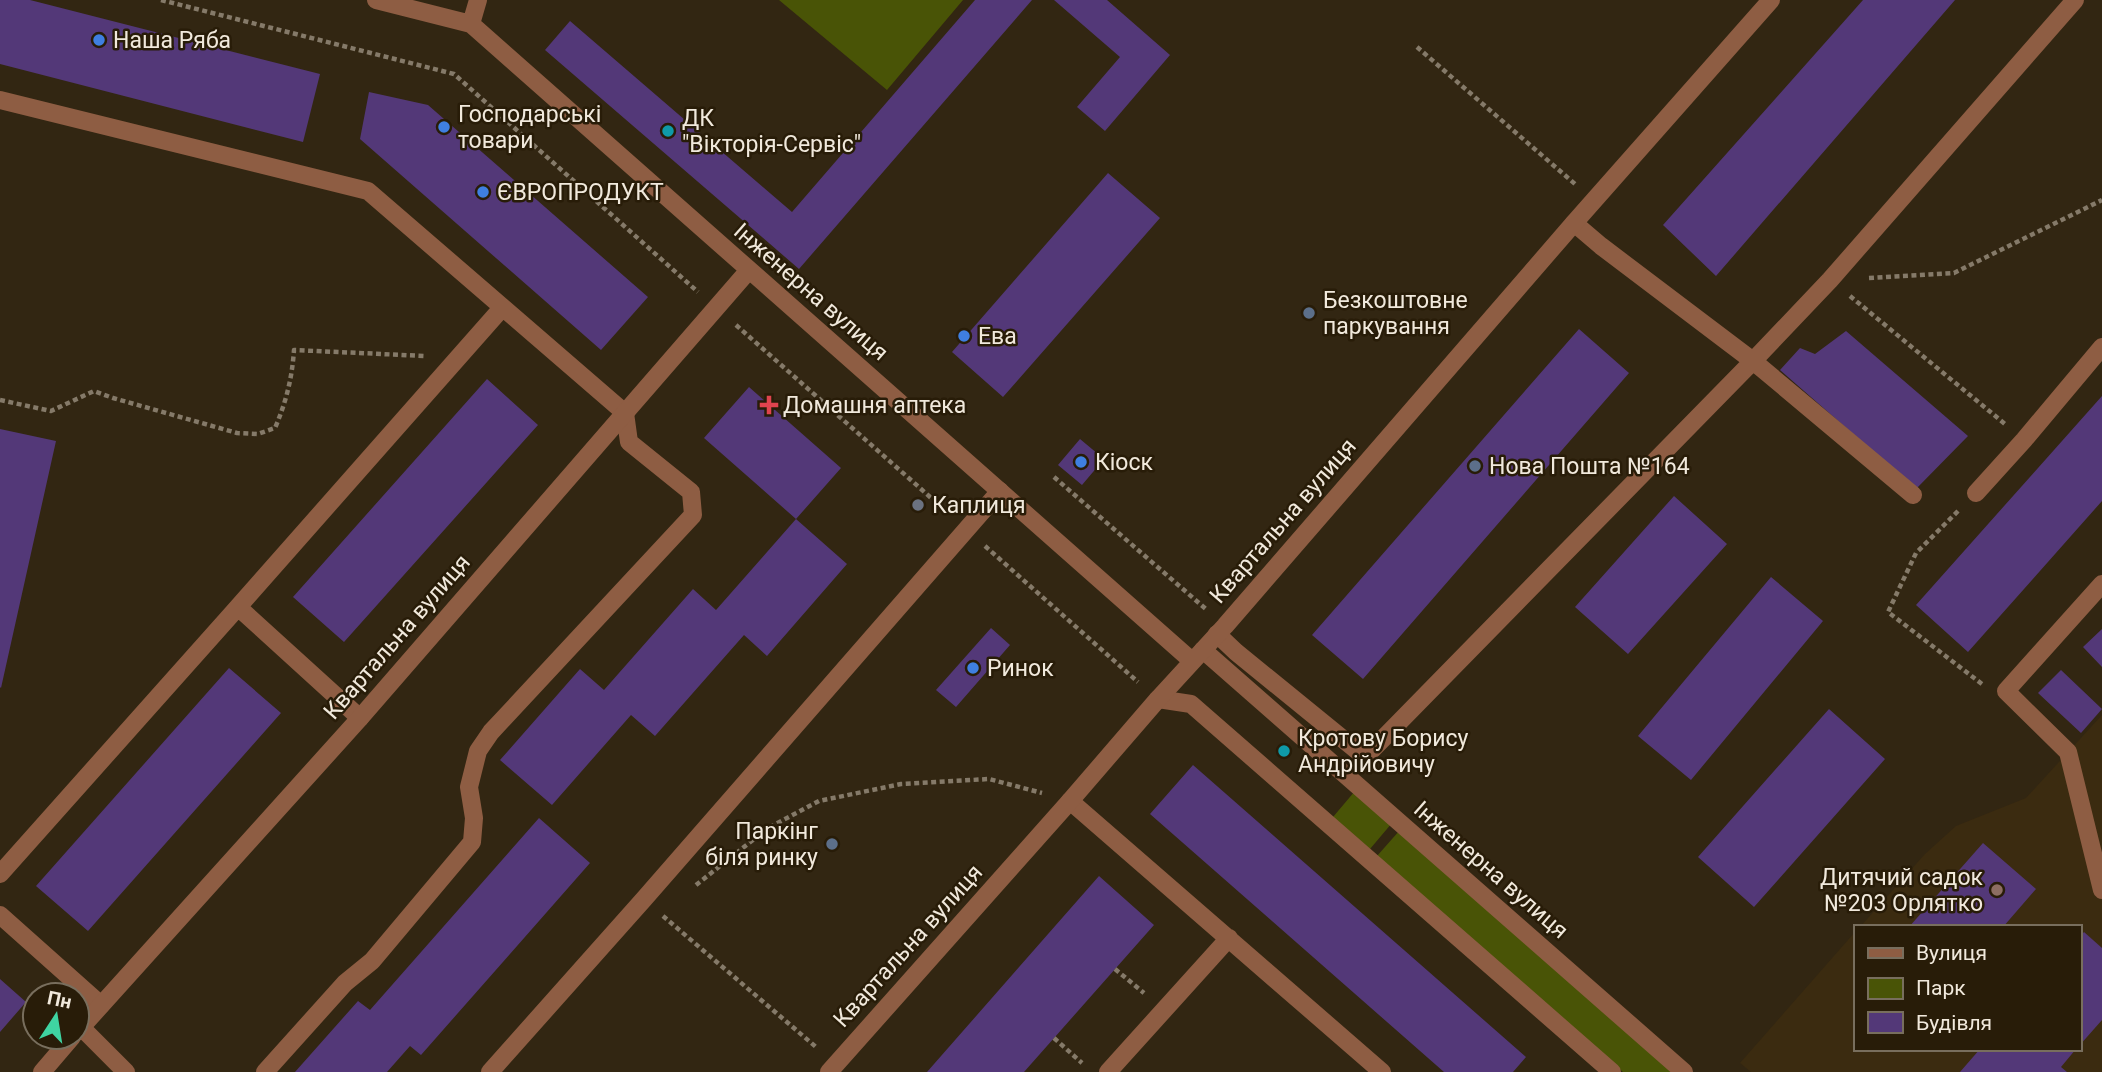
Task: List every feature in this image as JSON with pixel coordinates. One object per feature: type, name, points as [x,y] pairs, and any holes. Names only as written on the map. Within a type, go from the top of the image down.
[{"type":"street","name":"Інженерна вулиця","points":[[376,0],[471,24],[1000,491],[1198,656],[1684,1072]]},
{"type":"street","points":[[471,24],[478,0]]},
{"type":"street","name":"Квартальна вулиця","points":[[833,1068],[1221,630],[1771,0]]},
{"type":"street","points":[[1221,630],[1236,652],[1365,757],[1830,280],[2076,0]]},
{"type":"street","points":[[0,100],[368,191],[625,413],[629,442],[691,492],[693,515],[491,732],[478,751],[469,787],[474,818],[472,842],[372,961],[345,984],[265,1072]]},
{"type":"street","points":[[1574,223],[1601,247],[1753,361],[1913,495]]},
{"type":"street","name":"Квартальна вулиця","points":[[91,1016],[360,718],[749,270]]},
{"type":"street","points":[[0,874],[502,308]]},
{"type":"street","points":[[1976,493],[2102,347]]},
{"type":"street","points":[[490,1072],[1000,491]]},
{"type":"street","points":[[2102,584],[2006,691],[2068,752],[2102,890]]},
{"type":"street","points":[[238,607],[360,718]]},
{"type":"street","points":[[1158,699],[1191,704],[1612,1072]]},
{"type":"street","points":[[1070,801],[1382,1072]]},
{"type":"street","points":[[0,915],[101,1004]]},
{"type":"street","points":[[1108,1072],[1229,939]]},
{"type":"street","points":[[91,1043],[126,1072]]},
{"type":"street","name":"Квартальна вулиця","points":[[42,1072],[60,1051]]},
{"type":"path","points":[[161,0],[454,74],[1158,699]]},
{"type":"path","points":[[1417,47],[1594,201]]},
{"type":"path","points":[[1830,280],[1954,273],[2102,201]]},
{"type":"path","points":[[1830,280],[2024,440]]},
{"type":"path","points":[[0,400],[51,411],[94,391],[237,433],[258,434],[275,428],[286,404],[293,374],[294,351],[458,358]]},
{"type":"path","points":[[1054,477],[1221,630]]},
{"type":"path","points":[[1976,493],[1916,553],[1888,612],[1980,683],[2006,691]]},
{"type":"path","points":[[692,888],[768,828],[819,801],[901,783],[989,779],[1070,801]]},
{"type":"path","points":[[644,899],[833,1068]]},
{"type":"path","points":[[1115,969],[1163,1010]]},
{"type":"path","points":[[1054,1038],[1083,1063]]},
{"type":"shaded area","name":"Дитячий садок №203 Орлятко","points":[[2102,715],[2102,1072],[1751,1072],[1740,1063],[1854,933],[1854,1051],[2081,1051],[2081,925],[1862,925],[1925,854],[1956,826],[2026,798]]},
{"type":"green space","points":[[779,0],[963,0],[887,90]]},
{"type":"green space","points":[[1355,791],[1392,823],[1370,849],[1333,817]]},
{"type":"green space","points":[[1400,830],[1676,1072],[1623,1072],[1377,856]]},
{"type":"building","points":[[0,0],[30,0],[320,74],[303,142],[0,64]]},
{"type":"building","name":"ДК \"Вікторія-Сервіс\"","points":[[975,0],[1032,0],[799,269],[545,50],[570,21],[792,212]]},
{"type":"building","points":[[1054,0],[1107,0],[1170,55],[1105,131],[1077,107],[1120,57]]},
{"type":"building","points":[[1863,0],[1955,0],[1716,276],[1663,225]]},
{"type":"building","points":[[369,92],[428,105],[648,297],[601,350],[360,139]]},
{"type":"building","points":[[1108,173],[1160,218],[1003,397],[952,352]]},
{"type":"building","points":[[1579,329],[1629,373],[1363,679],[1312,635]]},
{"type":"building","points":[[1846,331],[1968,436],[1916,489],[1780,370],[1800,348],[1815,354]]},
{"type":"building","points":[[487,379],[538,425],[344,642],[293,597]]},
{"type":"building","points":[[749,387],[841,468],[796,519],[704,438]]},
{"type":"building","points":[[2102,396],[2102,501],[1968,652],[1916,605]]},
{"type":"building","points":[[0,429],[56,441],[1,688],[0,687]]},
{"type":"building","name":"Кіоск","points":[[1080,439],[1104,459],[1082,485],[1058,465]]},
{"type":"building","points":[[1674,496],[1727,544],[1628,654],[1575,607]]},
{"type":"building","points":[[796,519],[847,564],[767,656],[744,635],[655,736],[631,715],[552,805],[500,760],[580,669],[604,690],[693,589],[716,610]]},
{"type":"building","points":[[1771,577],[1823,621],[1691,780],[1638,736]]},
{"type":"building","name":"Ринок","points":[[991,628],[1010,645],[956,707],[936,690]]},
{"type":"building","points":[[2102,629],[2102,667],[2083,647]]},
{"type":"building","points":[[229,668],[281,713],[88,931],[36,886]]},
{"type":"building","points":[[2061,670],[2102,709],[2081,733],[2038,693]]},
{"type":"building","points":[[1829,709],[1885,759],[1754,907],[1698,857]]},
{"type":"building","points":[[1193,765],[1526,1057],[1513,1072],[1444,1072],[1150,814]]},
{"type":"building","points":[[539,818],[590,863],[421,1055],[410,1046],[387,1072],[295,1072],[358,1001],[370,1010]]},
{"type":"building","points":[[1983,843],[2036,889],[2005,925],[1911,925]]},
{"type":"building","points":[[1099,876],[1154,925],[1024,1072],[927,1072]]},
{"type":"building","points":[[2084,932],[2102,948],[2102,1020],[2081,1044],[2081,936]]},
{"type":"building","points":[[0,979],[21,998],[21,1008],[0,1032]]},
{"type":"building","points":[[1978,1051],[2074,1051],[2061,1067],[2067,1072],[1960,1072]]},
{"type":"place","name":"Наша Ряба","points":[[99,40]]},
{"type":"place","name":"Господарські товари","points":[[444,127]]},
{"type":"place","name":"ДК \"Вікторія-Сервіс\"","points":[[668,131]]},
{"type":"place","name":"ЄВРОПРОДУКТ","points":[[483,192]]},
{"type":"place","name":"Безкоштовне паркування","points":[[1309,313]]},
{"type":"place","name":"Ева","points":[[964,336]]},
{"type":"place","name":"Домашня аптека","points":[[769,405]]},
{"type":"place","name":"Кіоск","points":[[1081,462]]},
{"type":"place","name":"Нова Пошта №164","points":[[1475,466]]},
{"type":"place","name":"Каплиця","points":[[918,505]]},
{"type":"place","name":"Ринок","points":[[973,668]]},
{"type":"place","name":"Кротову Борису Андрійовичу","points":[[1284,751]]},
{"type":"place","name":"Паркінг біля ринку","points":[[832,844]]},
{"type":"place","name":"Дитячий садок №203 Орлятко","points":[[1997,890]]}]
